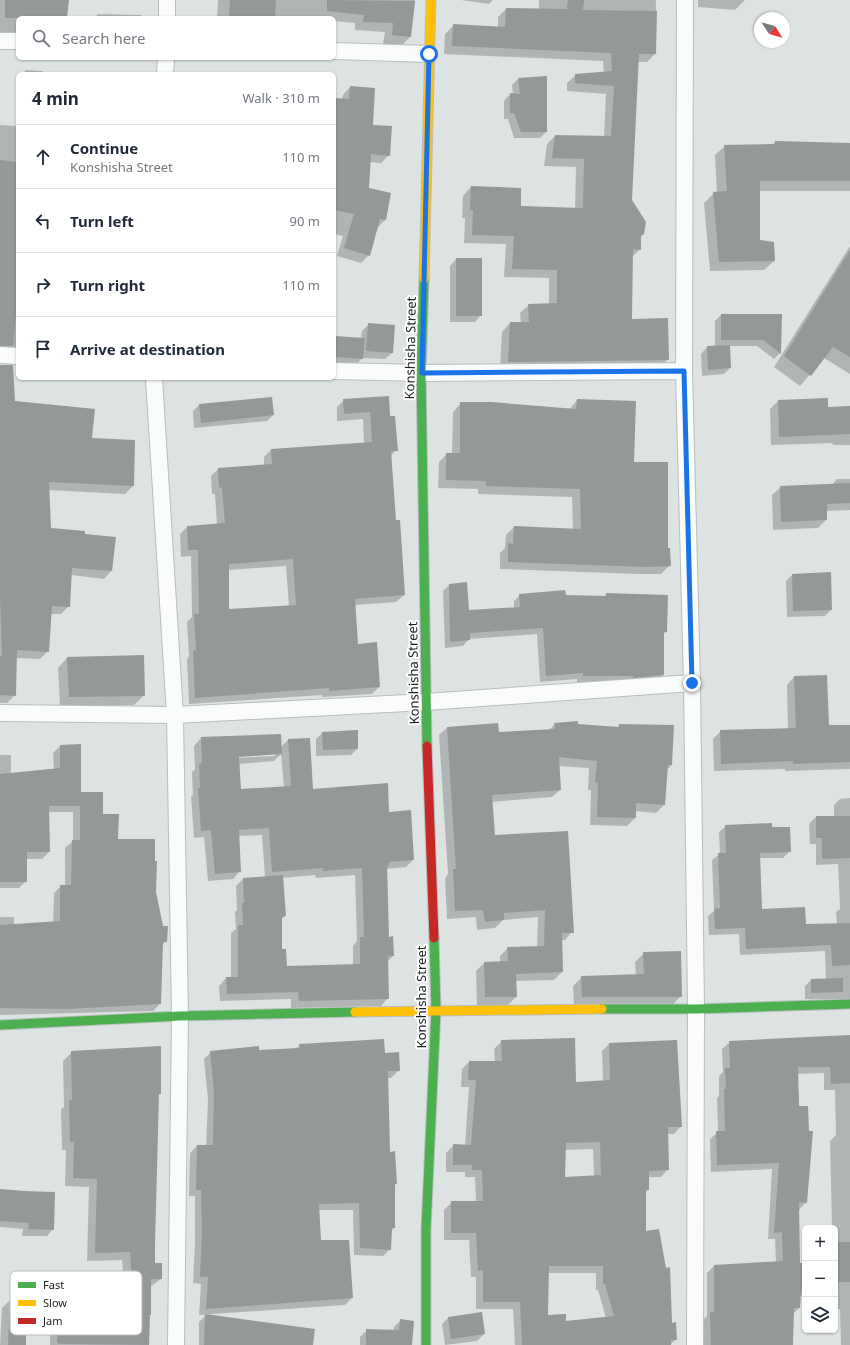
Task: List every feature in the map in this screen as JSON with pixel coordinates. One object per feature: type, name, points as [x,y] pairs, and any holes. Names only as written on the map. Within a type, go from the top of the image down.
[{"type":"street","points":[[167,16],[168,0]]},
{"type":"street","name":"Konshisha Street","points":[[426,1345],[426,1229],[436,1010],[426,702],[422,373],[431,0]]},
{"type":"street","points":[[685,0],[684,371],[692,683],[696,1009],[695,1345]]},
{"type":"street","points":[[0,41],[16,41]]},
{"type":"street","points":[[336,51],[429,54]]},
{"type":"street","points":[[165,72],[166,60]]},
{"type":"street","points":[[0,355],[16,356]]},
{"type":"street","points":[[336,371],[422,373],[684,371]]},
{"type":"street","points":[[154,380],[175,714],[180,1016],[176,1345]]},
{"type":"street","points":[[0,713],[175,714],[426,702],[692,683]]},
{"type":"street","points":[[0,1025],[180,1016],[436,1010],[696,1009],[850,1004]]},
{"type":"building","points":[[5,0],[69,0],[67,16],[16,16],[16,18],[5,18]]},
{"type":"building","points":[[230,0],[276,0],[275,16],[229,16]]},
{"type":"building","points":[[327,0],[415,1],[411,37],[392,35],[393,23],[363,22],[364,15],[327,11]]},
{"type":"building","points":[[568,0],[584,0],[583,10],[657,11],[656,54],[639,54],[632,200],[646,222],[644,234],[641,236],[641,250],[633,249],[632,319],[668,318],[669,360],[508,362],[510,322],[529,322],[528,304],[557,303],[557,270],[512,269],[514,236],[472,235],[473,210],[470,210],[471,186],[521,188],[521,206],[583,208],[584,159],[552,158],[555,135],[611,136],[614,86],[575,83],[575,74],[612,71],[611,53],[452,46],[453,24],[505,27],[506,8],[567,9]]},
{"type":"building","points":[[547,76],[547,132],[521,132],[514,113],[510,113],[510,93],[520,94],[518,78]]},
{"type":"building","points":[[350,86],[375,88],[373,125],[392,126],[390,156],[371,154],[369,188],[391,193],[386,220],[380,219],[370,256],[344,248],[354,214],[336,210],[336,98],[349,99]]},
{"type":"building","points":[[775,141],[850,143],[850,181],[760,181],[760,240],[774,242],[775,261],[719,262],[713,192],[727,191],[724,145],[775,144]]},
{"type":"building","points":[[0,160],[16,162],[16,313],[13,346],[0,346]]},
{"type":"building","points":[[850,250],[850,357],[833,347],[811,376],[784,356]]},
{"type":"building","points":[[456,258],[482,258],[482,316],[456,316]]},
{"type":"building","points":[[721,314],[782,314],[781,354],[763,340],[721,340]]},
{"type":"building","points":[[368,323],[395,325],[393,353],[366,351]]},
{"type":"building","points":[[336,336],[365,338],[363,359],[336,357]]},
{"type":"building","points":[[730,345],[731,368],[708,370],[707,346]]},
{"type":"building","points":[[0,365],[13,365],[15,401],[95,409],[92,438],[135,440],[134,486],[49,482],[51,528],[85,531],[85,534],[116,537],[112,571],[72,568],[70,607],[52,606],[49,652],[17,650],[16,696],[0,695],[0,656],[2,656],[0,598]]},
{"type":"building","points":[[389,396],[390,416],[395,416],[398,451],[391,451],[396,520],[400,520],[405,595],[355,599],[358,644],[377,642],[380,687],[329,691],[329,688],[195,698],[193,651],[196,650],[194,614],[199,614],[198,550],[188,550],[187,526],[225,523],[222,487],[219,488],[218,468],[272,464],[271,449],[372,442],[370,412],[344,414],[343,399]],"holes":[[[293,559],[296,605],[229,609],[229,564]]]},
{"type":"building","points":[[272,397],[274,415],[201,423],[199,404]]},
{"type":"building","points":[[828,398],[828,407],[850,406],[850,434],[779,437],[778,400]]},
{"type":"building","points":[[577,399],[636,401],[634,462],[668,462],[668,548],[670,548],[671,566],[646,567],[508,562],[508,543],[513,544],[514,526],[581,529],[580,489],[486,486],[486,481],[446,480],[446,453],[460,453],[460,402],[491,402],[576,409]]},
{"type":"building","points":[[850,483],[850,503],[827,504],[827,520],[781,522],[780,486]]},
{"type":"building","points":[[831,572],[832,610],[793,611],[792,574]]},
{"type":"building","points":[[467,582],[469,610],[520,607],[519,594],[565,590],[566,595],[606,596],[606,593],[668,595],[667,632],[664,632],[664,675],[633,678],[633,676],[583,676],[583,673],[546,676],[543,628],[470,633],[470,640],[450,642],[449,584]]},
{"type":"building","points":[[144,655],[145,696],[69,697],[67,657]]},
{"type":"building","points":[[827,675],[829,725],[850,725],[850,762],[793,764],[793,761],[721,764],[720,730],[796,728],[794,676]]},
{"type":"building","points":[[578,721],[578,724],[619,727],[619,724],[674,725],[672,765],[668,765],[665,805],[636,803],[636,818],[597,817],[598,783],[595,782],[597,761],[559,757],[561,790],[492,795],[495,835],[568,831],[574,933],[562,933],[563,972],[516,974],[517,997],[485,997],[484,962],[508,961],[507,947],[544,946],[545,910],[504,913],[504,920],[485,922],[483,910],[455,911],[453,869],[456,869],[447,727],[498,723],[499,732],[555,729],[554,723]]},
{"type":"building","points":[[358,730],[358,749],[323,750],[322,732]]},
{"type":"building","points":[[281,734],[282,754],[239,757],[241,789],[291,786],[288,739],[310,738],[313,789],[388,783],[389,812],[411,810],[414,860],[389,862],[389,866],[387,866],[389,937],[393,936],[394,956],[388,956],[389,999],[299,1001],[298,992],[227,994],[226,977],[238,977],[238,925],[243,925],[243,878],[283,875],[286,916],[282,917],[282,949],[286,949],[287,966],[360,964],[360,937],[364,937],[362,868],[323,871],[323,868],[272,872],[269,828],[239,830],[241,872],[215,874],[211,830],[201,831],[198,788],[200,788],[199,764],[202,763],[201,737]]},
{"type":"building","points":[[81,744],[81,792],[103,792],[103,814],[119,814],[118,839],[155,839],[155,861],[157,861],[156,892],[163,926],[168,926],[167,942],[163,942],[161,1004],[67,1009],[0,1008],[0,925],[60,921],[60,885],[71,885],[72,840],[80,840],[80,806],[49,806],[50,852],[27,852],[27,882],[0,882],[0,774],[60,768],[60,745]]},
{"type":"building","points":[[816,816],[850,816],[850,858],[822,859],[822,838],[816,838]]},
{"type":"building","points":[[772,823],[772,827],[790,827],[791,852],[760,853],[762,909],[805,907],[806,924],[850,923],[850,965],[832,966],[831,945],[746,949],[745,928],[715,929],[714,909],[720,908],[718,853],[726,853],[725,825]]},
{"type":"building","points":[[681,951],[682,997],[582,997],[581,976],[644,974],[643,952]]},
{"type":"building","points":[[843,978],[843,992],[811,993],[811,979]]},
{"type":"building","points":[[850,1035],[850,1083],[831,1084],[830,1067],[798,1067],[799,1106],[808,1106],[809,1131],[813,1131],[807,1203],[799,1202],[802,1290],[800,1308],[794,1308],[793,1345],[711,1345],[710,1312],[714,1312],[714,1265],[783,1261],[782,1232],[774,1233],[779,1163],[717,1165],[716,1131],[725,1131],[724,1089],[726,1089],[725,1068],[730,1068],[729,1041]]},
{"type":"building","points":[[575,1038],[576,1082],[610,1080],[609,1043],[677,1040],[682,1127],[668,1127],[669,1170],[649,1171],[649,1190],[646,1190],[646,1231],[659,1229],[666,1268],[670,1267],[672,1323],[676,1322],[677,1340],[671,1340],[671,1345],[522,1345],[520,1302],[483,1302],[483,1270],[478,1271],[476,1233],[451,1233],[451,1201],[483,1201],[482,1170],[472,1170],[472,1165],[453,1165],[453,1144],[471,1145],[476,1080],[468,1080],[469,1061],[502,1061],[501,1040]],"holes":[[[600,1142],[601,1175],[565,1177],[566,1143]],[[549,1266],[603,1266],[603,1284],[605,1284],[614,1316],[566,1321],[566,1314],[548,1315]]]},
{"type":"building","points":[[384,1039],[385,1053],[399,1052],[400,1071],[388,1071],[390,1152],[395,1151],[397,1184],[395,1184],[395,1228],[392,1228],[391,1250],[360,1248],[359,1203],[319,1204],[321,1240],[349,1240],[353,1298],[206,1309],[208,1277],[200,1277],[202,1234],[201,1190],[196,1190],[197,1145],[213,1145],[214,1092],[210,1051],[259,1046],[259,1050],[300,1048],[299,1044]]},
{"type":"building","points":[[161,1046],[161,1094],[159,1094],[155,1263],[162,1263],[162,1279],[151,1279],[149,1345],[57,1343],[57,1335],[142,1335],[142,1271],[131,1271],[130,1252],[95,1253],[97,1179],[73,1178],[74,1142],[70,1142],[69,1100],[72,1100],[71,1051]]},
{"type":"building","points":[[0,1189],[55,1192],[54,1230],[28,1229],[29,1223],[0,1221]]},
{"type":"building","points":[[838,1242],[850,1242],[850,1282],[838,1282]]},
{"type":"building","points":[[10,1298],[10,1335],[26,1335],[26,1345],[8,1345]]},
{"type":"building","points":[[482,1312],[485,1334],[451,1339],[448,1317]]},
{"type":"building","points":[[205,1314],[315,1329],[313,1345],[204,1345]]},
{"type":"building","points":[[400,1319],[414,1321],[412,1345],[366,1345],[366,1329],[399,1330]]},
{"type":"traffic: fast","points":[[424,279],[421,373],[427,746]]},
{"type":"traffic: fast","points":[[426,1345],[426,1229],[436,1010],[434,938]]},
{"type":"traffic: fast","points":[[602,1009],[696,1009],[850,1004]]},
{"type":"traffic: fast","points":[[0,1025],[180,1016],[355,1012]]},
{"type":"traffic: slow","points":[[424,279],[431,0]]},
{"type":"traffic: slow","points":[[355,1012],[602,1009]]},
{"type":"traffic: jam","points":[[427,746],[434,938]]},
{"type":"route","points":[[429,54],[422,373],[684,371],[692,683]]}]
